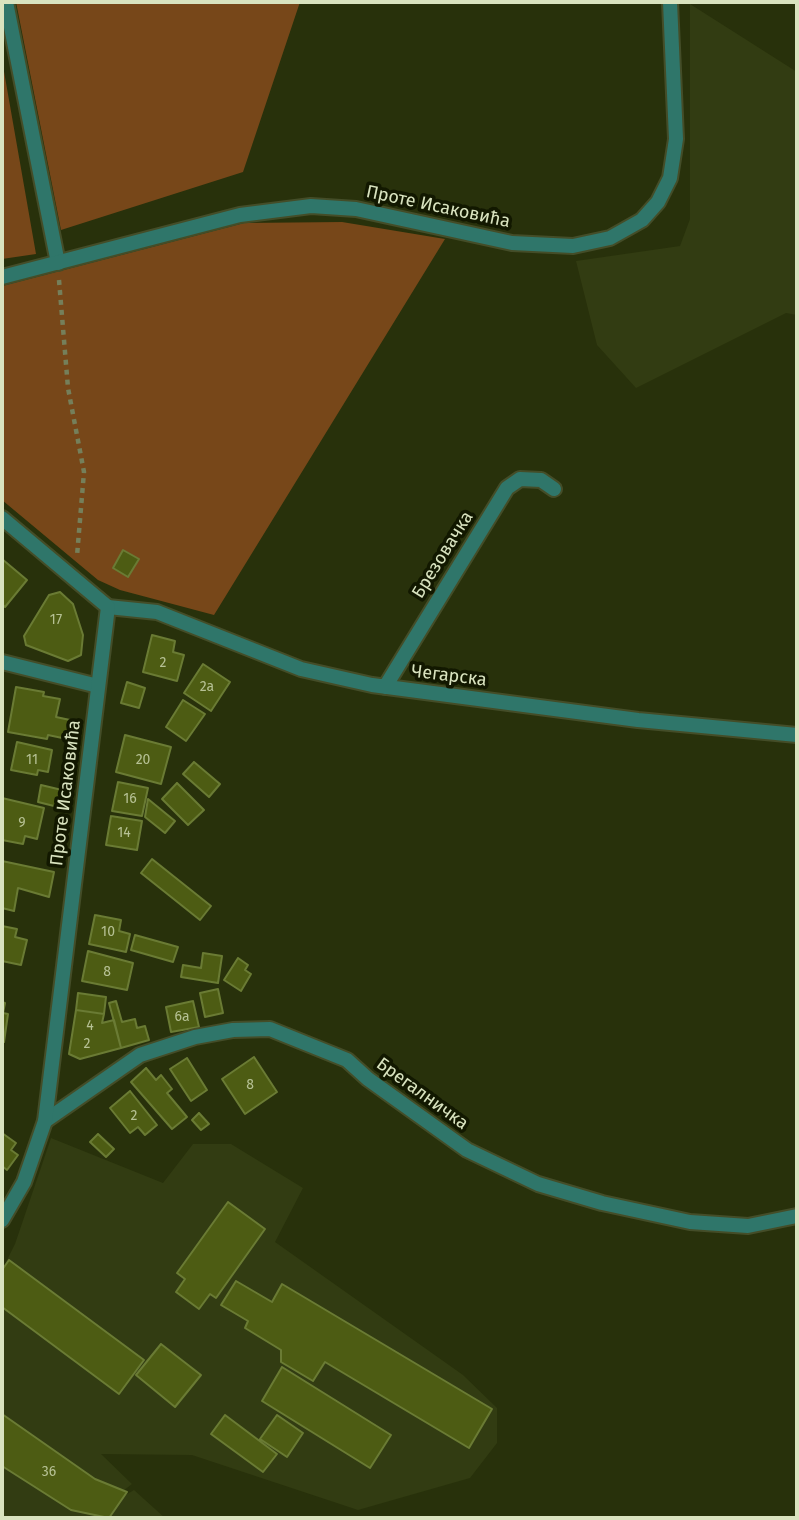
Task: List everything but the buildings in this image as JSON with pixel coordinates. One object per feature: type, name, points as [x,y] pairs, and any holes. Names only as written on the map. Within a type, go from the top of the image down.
[{"type":"street","points":[[6,2],[58,262]]},
{"type":"street","name":"Проте Исаковића","points":[[2,277],[240,215],[311,206],[356,209],[512,243],[573,246],[610,238],[642,220],[658,202],[670,178],[676,139],[670,2]]},
{"type":"street","name":"Брезовачка","points":[[385,687],[507,488],[520,479],[541,480],[554,489]]},
{"type":"street","points":[[2,518],[108,607]]},
{"type":"street","name":"Проте Исаковића","points":[[2,1220],[24,1182],[45,1121],[108,607]]},
{"type":"street","name":"Чегарска","points":[[108,607],[157,612],[301,669],[385,687],[638,720],[797,735]]},
{"type":"street","points":[[2,662],[98,686]]},
{"type":"street","name":"Брегалничка","points":[[45,1121],[140,1055],[195,1037],[233,1030],[270,1029],[347,1060],[368,1079],[467,1150],[538,1184],[602,1203],[690,1222],[748,1226],[797,1216]]},
{"type":"path","points":[[58,262],[68,388],[84,472],[81,532],[74,578]]},
{"type":"shaded area","points":[[16,2],[300,2],[243,172],[61,230]]},
{"type":"shaded area","points":[[690,4],[797,72],[797,315],[786,313],[636,388],[597,345],[576,261],[680,246],[690,219]]},
{"type":"shaded area","points":[[2,60],[36,254],[2,259]]},
{"type":"shaded area","points":[[342,222],[445,239],[214,615],[120,590],[98,580],[2,500],[2,286],[244,223]]},
{"type":"shaded area","points":[[51,1138],[163,1183],[193,1144],[231,1144],[303,1188],[275,1242],[463,1375],[497,1408],[497,1443],[470,1478],[358,1510],[192,1455],[101,1454],[132,1484],[92,1515],[134,1490],[165,1518],[2,1518],[2,1270],[15,1244]]}]
